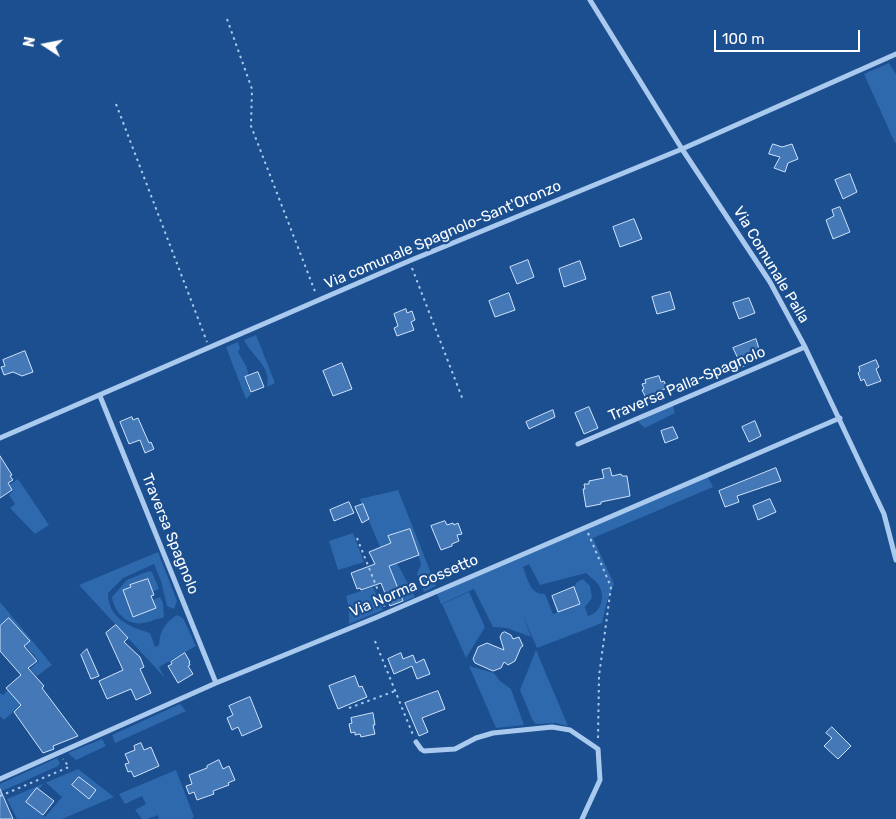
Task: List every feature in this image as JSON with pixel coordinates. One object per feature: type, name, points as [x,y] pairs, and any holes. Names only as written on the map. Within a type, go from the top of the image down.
[{"type":"street","name":"Via Comunale Palla","points":[[590,0],[682,148],[770,282],[805,346],[884,514],[896,560]]},
{"type":"street","name":"Via comunale Spagnolo-Sant'Oronzo","points":[[0,438],[409,261],[682,148],[896,54]]},
{"type":"street","name":"Traversa Palla-Spagnolo","points":[[578,444],[805,346]]},
{"type":"street","name":"Traversa Spagnolo","points":[[100,396],[216,682]]},
{"type":"street","name":"Via Norma Cossetto","points":[[0,779],[216,682],[386,612],[840,418]]},
{"type":"street","points":[[416,742],[420,749],[424,751],[456,749],[476,738],[493,733],[552,727],[570,730],[598,749],[600,780],[582,819]]},
{"type":"path","points":[[227,19],[252,89],[251,126],[318,301]]},
{"type":"path","points":[[116,104],[210,348]]},
{"type":"path","points":[[409,261],[463,400]]},
{"type":"path","points":[[586,526],[611,587],[599,676],[598,749]]},
{"type":"path","points":[[357,538],[386,612]]},
{"type":"path","points":[[374,641],[416,742]]},
{"type":"path","points":[[349,708],[395,691]]},
{"type":"path","points":[[0,796],[69,767],[59,752]]},
{"type":"shaded area","points":[[889,63],[896,74],[896,143],[864,74]]},
{"type":"shaded area","points":[[256,335],[275,383],[267,387],[267,373],[244,340]]},
{"type":"shaded area","points":[[238,342],[240,348],[238,352],[249,376],[244,378],[251,394],[246,399],[226,347]]},
{"type":"shaded area","points":[[673,406],[675,413],[645,428],[639,423],[639,421],[667,407]]},
{"type":"shaded area","points":[[708,477],[713,487],[593,538],[614,584],[607,601],[602,623],[537,648],[523,616],[531,637],[507,628],[493,627],[474,589],[441,604],[437,594]],"holes":[[[529,564],[540,585],[586,573],[597,583],[602,594],[601,603],[597,611],[588,616],[585,607],[592,598],[590,586],[583,579],[577,582],[574,587],[580,604],[553,614],[545,594],[540,594],[533,589],[523,567]]]},
{"type":"shaded area","points":[[18,479],[49,525],[35,534],[10,508],[15,504],[9,495],[13,491],[9,485]]},
{"type":"shaded area","points":[[398,490],[436,586],[424,592],[417,574],[421,564],[410,529],[388,536],[397,563],[415,597],[403,602],[360,499]]},
{"type":"shaded area","points":[[353,533],[364,562],[338,570],[329,541]]},
{"type":"shaded area","points":[[158,552],[177,601],[174,609],[167,606],[161,581],[154,564],[123,578],[108,593],[109,602],[116,615],[127,624],[150,633],[155,647],[159,645],[162,631],[169,621],[177,615],[183,618],[196,646],[159,667],[165,678],[79,585]]},
{"type":"shaded area","points":[[149,571],[152,572],[159,589],[153,591],[148,579],[131,585],[133,617],[155,608],[152,600],[160,597],[163,603],[164,616],[163,618],[147,622],[132,622],[122,617],[115,608],[112,597],[127,580]]},
{"type":"shaded area","points":[[373,587],[383,610],[349,624],[349,608],[346,596]]},
{"type":"shaded area","points":[[469,592],[485,627],[466,658],[442,604]]},
{"type":"shaded area","points":[[0,602],[52,665],[37,676],[30,669],[39,661],[4,622],[0,625]]},
{"type":"shaded area","points":[[536,650],[568,726],[555,723],[536,724],[533,721],[520,690]]},
{"type":"shaded area","points":[[469,666],[494,673],[500,681],[511,689],[524,725],[496,728]]},
{"type":"shaded area","points":[[8,690],[21,705],[4,720],[0,716],[0,693],[3,695]]},
{"type":"shaded area","points":[[180,704],[186,711],[115,743],[112,735]]},
{"type":"shaded area","points":[[102,739],[106,746],[76,760],[68,753]]},
{"type":"shaded area","points":[[57,758],[60,763],[58,766],[0,792],[0,784]]},
{"type":"shaded area","points":[[78,769],[114,797],[62,819],[17,819],[7,799],[44,783],[28,802],[45,817],[62,797],[46,783]]},
{"type":"shaded area","points":[[176,770],[194,817],[191,819],[159,819],[158,815],[142,819],[135,810],[146,804],[142,796],[125,804],[119,794]]},
{"type":"building","points":[[773,144],[782,147],[792,144],[798,159],[788,163],[785,172],[774,168],[780,157],[769,154]]},
{"type":"building","points":[[850,174],[857,192],[843,199],[835,180]]},
{"type":"building","points":[[840,207],[850,232],[833,239],[826,220],[834,216],[832,210]]},
{"type":"building","points":[[634,219],[642,239],[620,247],[613,227]]},
{"type":"building","points":[[528,260],[534,277],[517,284],[510,267]]},
{"type":"building","points":[[580,261],[586,279],[564,287],[559,269]]},
{"type":"building","points":[[670,292],[675,309],[657,314],[652,297]]},
{"type":"building","points":[[509,293],[515,310],[495,317],[489,301]]},
{"type":"building","points":[[749,298],[755,313],[739,319],[733,303]]},
{"type":"building","points":[[406,309],[407,313],[412,311],[415,320],[411,322],[414,330],[397,336],[394,328],[398,326],[394,314]]},
{"type":"building","points":[[756,339],[760,352],[754,355],[756,360],[742,367],[733,348]]},
{"type":"building","points":[[25,351],[33,372],[22,376],[13,372],[4,375],[1,367],[5,366],[3,360]]},
{"type":"building","points":[[876,360],[879,367],[876,369],[881,381],[867,386],[864,379],[861,381],[858,373],[860,371],[859,367]]},
{"type":"building","points":[[342,363],[352,389],[333,396],[323,371]]},
{"type":"building","points":[[258,372],[264,387],[251,392],[245,377]]},
{"type":"building","points":[[659,376],[661,382],[664,381],[667,388],[656,393],[657,396],[647,400],[642,390],[644,389],[642,384],[646,383],[645,380]]},
{"type":"building","points":[[589,407],[598,428],[584,434],[575,413]]},
{"type":"building","points":[[553,410],[555,417],[529,429],[526,422]]},
{"type":"building","points":[[132,417],[133,420],[138,418],[149,443],[151,442],[154,449],[145,453],[140,440],[129,444],[120,422]]},
{"type":"building","points":[[755,421],[761,436],[749,442],[742,427]]},
{"type":"building","points":[[673,427],[678,438],[665,443],[661,431]]},
{"type":"building","points":[[0,456],[12,475],[10,476],[13,480],[8,483],[12,490],[0,498]]},
{"type":"building","points":[[610,468],[612,476],[621,474],[622,476],[627,476],[630,496],[586,507],[584,484],[604,478],[602,470]]},
{"type":"building","points":[[776,468],[781,481],[737,496],[739,502],[725,507],[719,491]]},
{"type":"building","points":[[770,499],[776,512],[758,520],[753,506]]},
{"type":"building","points":[[349,502],[354,513],[334,521],[330,510]]},
{"type":"building","points":[[363,504],[369,519],[362,523],[355,507]]},
{"type":"building","points":[[445,521],[447,525],[458,523],[462,534],[457,535],[459,541],[441,550],[431,526]]},
{"type":"building","points":[[410,529],[419,555],[389,566],[403,601],[390,606],[381,583],[361,590],[360,588],[357,589],[351,573],[375,564],[369,552],[391,543],[388,536]]},
{"type":"building","points":[[148,579],[154,595],[151,596],[156,608],[133,617],[123,590],[131,587],[130,585]]},
{"type":"building","points":[[574,587],[580,604],[558,612],[552,596]]},
{"type":"building","points":[[9,618],[30,641],[24,646],[37,661],[28,668],[44,686],[42,688],[78,736],[53,746],[54,749],[43,753],[14,712],[21,705],[6,688],[21,675],[0,651],[0,626]]},
{"type":"building","points":[[116,625],[128,638],[124,642],[140,657],[144,667],[140,669],[151,693],[136,700],[131,689],[107,699],[99,681],[123,670],[106,633]]},
{"type":"building","points":[[505,632],[511,635],[513,639],[519,637],[523,646],[515,661],[508,665],[504,662],[501,668],[493,671],[475,663],[473,659],[478,647],[487,643],[504,650],[500,637]]},
{"type":"building","points":[[87,649],[99,676],[91,679],[81,655]]},
{"type":"building","points":[[185,653],[190,662],[188,666],[193,674],[178,683],[168,666]]},
{"type":"building","points":[[401,653],[403,659],[413,655],[416,663],[424,659],[430,674],[417,679],[412,666],[394,674],[388,659]]},
{"type":"building","points":[[355,676],[359,687],[362,686],[367,697],[338,709],[329,686]]},
{"type":"building","points":[[438,691],[445,709],[422,718],[428,732],[419,736],[405,703]]},
{"type":"building","points":[[250,697],[262,727],[242,736],[238,727],[232,730],[227,718],[233,715],[229,706]]},
{"type":"building","points":[[373,713],[375,734],[361,737],[360,734],[355,735],[355,732],[351,733],[349,724],[352,723],[351,718]]},
{"type":"building","points":[[832,727],[851,746],[838,759],[824,746],[832,738],[826,733]]},
{"type":"building","points":[[141,743],[144,750],[151,747],[159,766],[134,777],[131,771],[128,772],[125,764],[129,763],[125,754],[135,750],[134,746]]},
{"type":"building","points":[[219,760],[223,769],[229,766],[235,780],[228,783],[229,785],[213,791],[214,794],[197,800],[194,792],[189,794],[186,786],[192,784],[189,775],[207,768],[207,766]]},
{"type":"building","points":[[79,777],[96,790],[89,799],[72,785]]},
{"type":"building","points":[[37,788],[54,801],[43,815],[26,802]]},
{"type":"building","points":[[0,789],[13,819],[0,819]]}]
